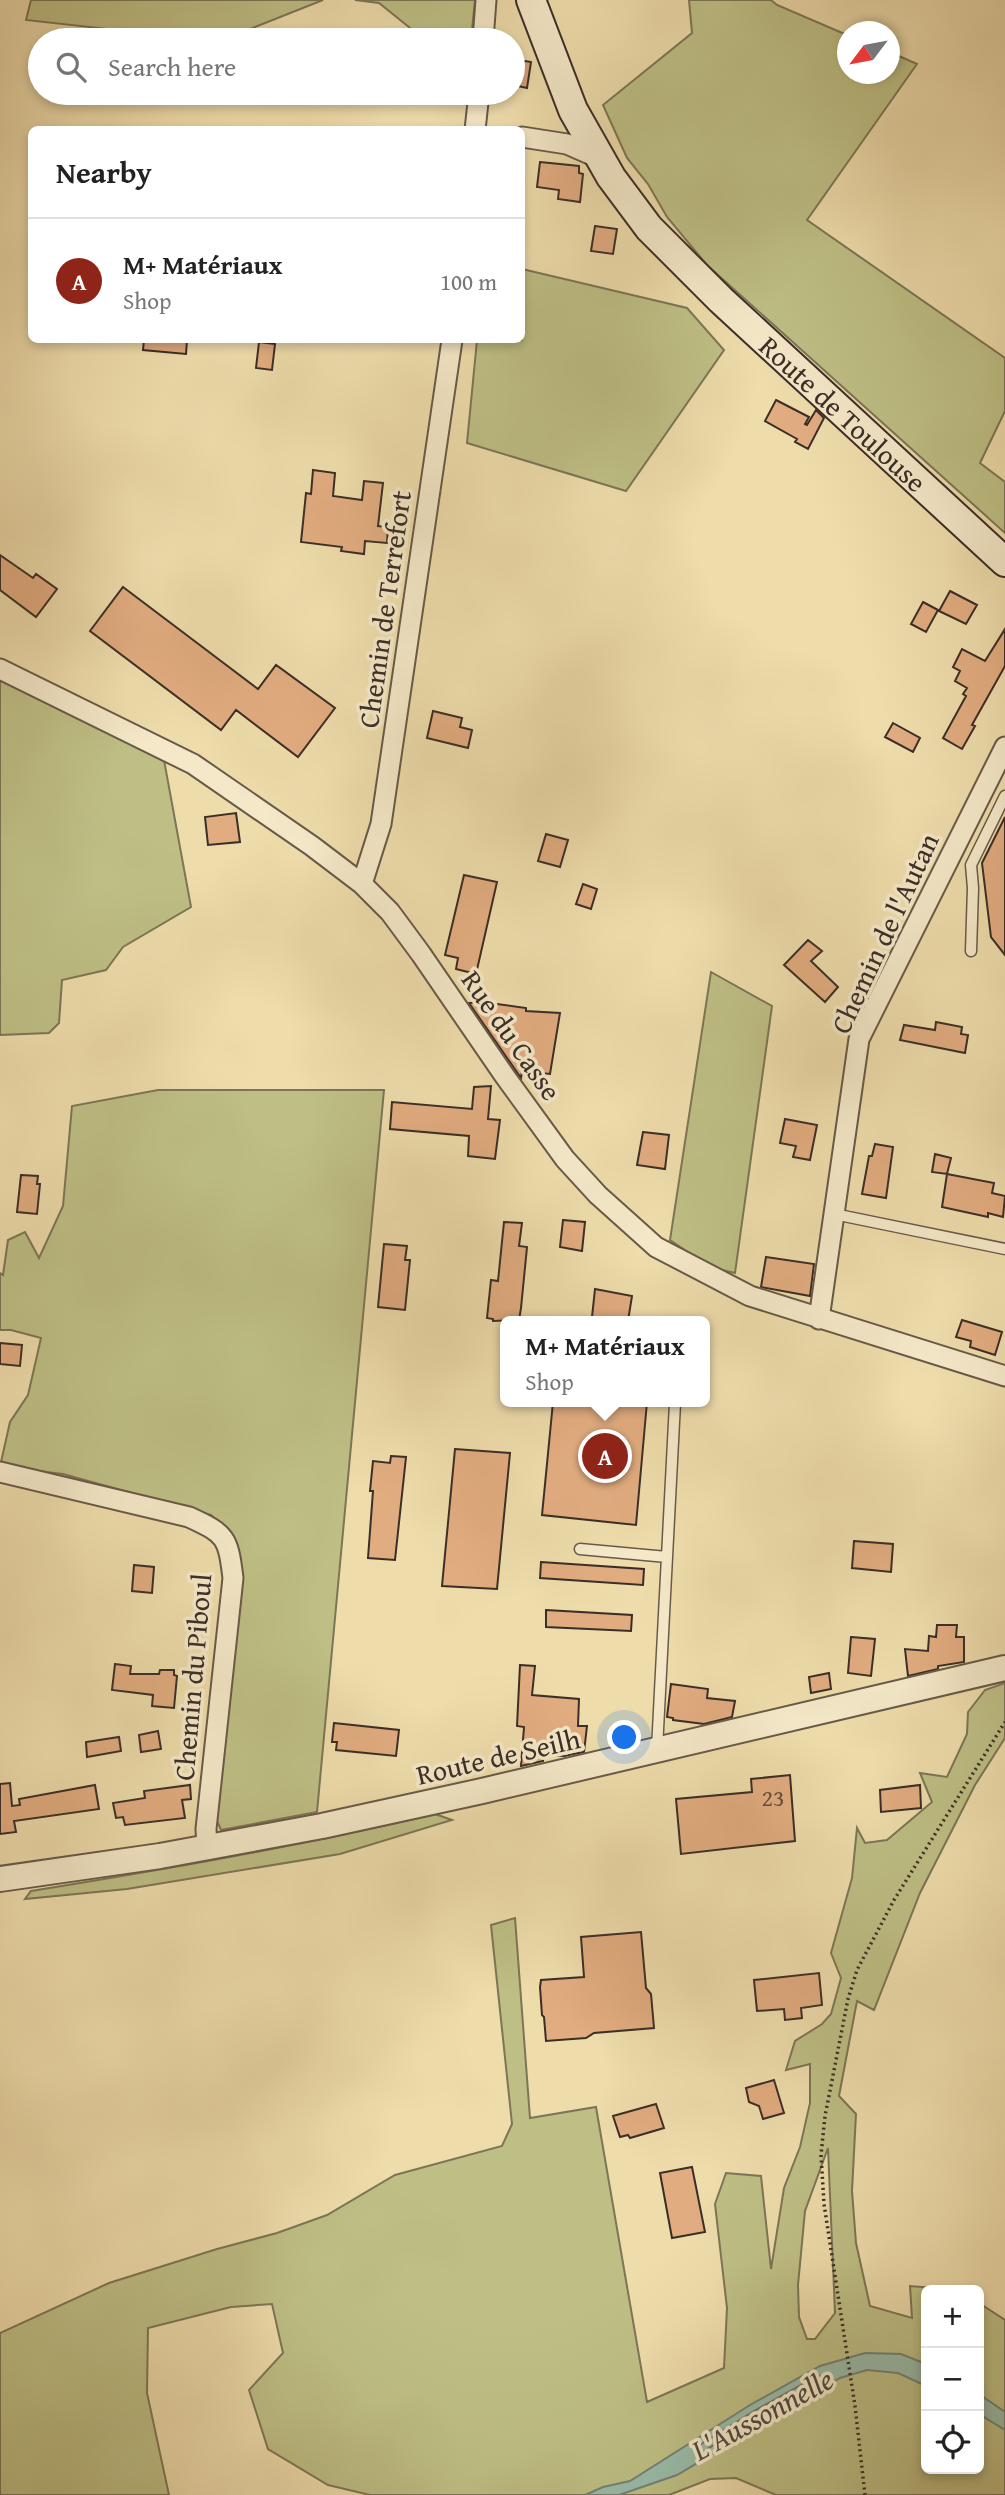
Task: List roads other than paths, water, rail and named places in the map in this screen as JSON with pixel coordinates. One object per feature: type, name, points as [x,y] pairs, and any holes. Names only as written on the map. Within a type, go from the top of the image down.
[{"type":"main road","name":"Route de Toulouse","points":[[531,0],[573,110],[599,159],[632,207],[684,263],[1005,562]]},
{"type":"main road","name":"Route de Toulouse","points":[[546,0],[591,114],[629,183],[684,263]]},
{"type":"street","points":[[484,28],[486,0]]},
{"type":"street","points":[[475,126],[478,105]]},
{"type":"street","points":[[525,137],[567,144],[599,159]]},
{"type":"street","name":"Chemin de Terrefort","points":[[362,884],[381,824],[452,343]]},
{"type":"street","name":"Rue du Casse","points":[[0,669],[201,769],[362,884],[390,912],[565,1159],[598,1195],[656,1247],[750,1296],[1005,1376]]},
{"type":"street","name":"Chemin de l'Autan","points":[[819,1319],[859,1039],[1005,747]]},
{"type":"street","name":"Chemin du Piboul","points":[[0,1472],[188,1517],[213,1528],[229,1546],[233,1578],[206,1829],[207,1847]]},
{"type":"street","name":"Route de Seilh","points":[[0,1879],[160,1856],[385,1813],[1005,1668]]},
{"type":"lane","points":[[971,951],[971,865],[1005,796]]},
{"type":"lane","points":[[834,1214],[1005,1249]]},
{"type":"lane","points":[[657,1750],[675,1407]]},
{"type":"lane","points":[[580,1549],[667,1557]]},
{"type":"water","name":"L'Aussonnelle","points":[[865,2353],[901,2354],[921,2362],[921,2384],[898,2373],[867,2370],[840,2378],[677,2475],[619,2495],[585,2495],[603,2487],[630,2481],[750,2405],[820,2366]]},
{"type":"water","points":[[984,2397],[1005,2412],[1005,2430],[984,2417]]},
{"type":"place","name":"M+ Matériaux","points":[[605,1456]]}]
